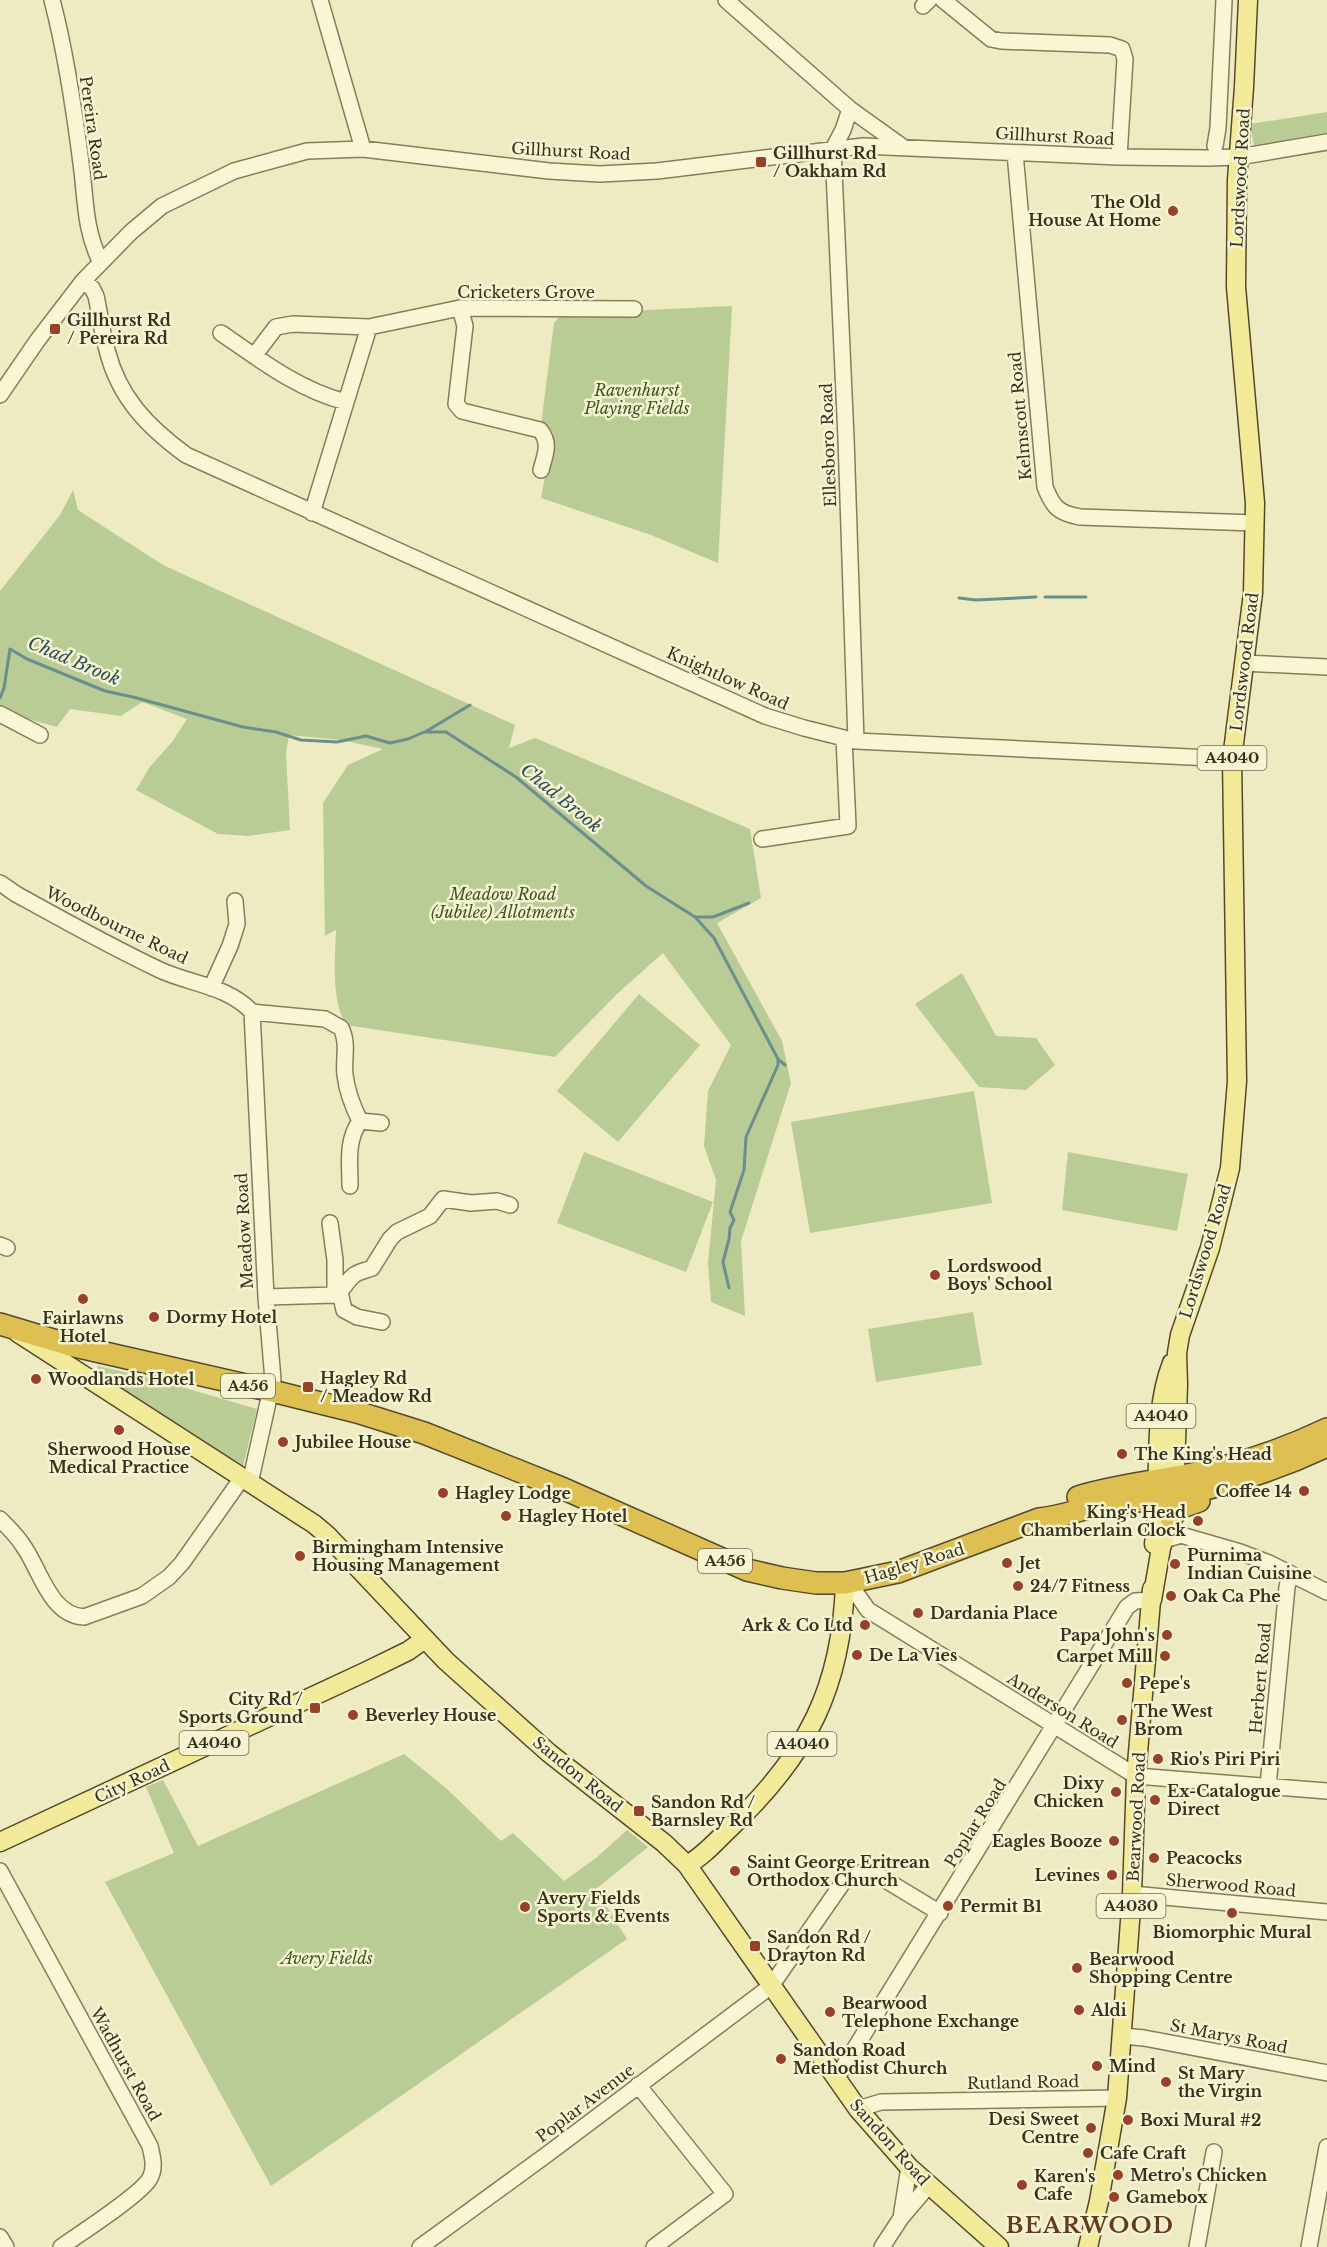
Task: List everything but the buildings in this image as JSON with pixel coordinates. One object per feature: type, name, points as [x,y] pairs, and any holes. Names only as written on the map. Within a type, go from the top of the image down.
[{"type":"highway","name":"Hagley Road","points":[[7,1327],[70,1345],[357,1412],[424,1433],[564,1489],[747,1570],[816,1583],[847,1583],[898,1572],[1039,1519],[1052,1506],[1085,1495],[1167,1488]]},
{"type":"highway","name":"A456","points":[[1167,1488],[1288,1447],[1327,1429]]},
{"type":"highway","name":"A456","points":[[1171,1518],[1184,1504],[1210,1497],[1242,1479],[1295,1461],[1327,1446]]},
{"type":"highway","name":"A456","points":[[1167,1488],[1242,1479]]},
{"type":"main road","name":"Lordswood Road","points":[[1167,1488],[1178,1385],[1177,1353],[1180,1335],[1209,1248],[1230,1168],[1237,1081],[1232,759],[1253,594],[1255,523],[1236,286],[1239,157],[1248,0]]},
{"type":"main road","name":"Sandon Road","points":[[7,1327],[314,1524],[446,1661],[549,1753],[664,1843],[687,1865],[858,2109],[909,2167],[999,2247]]},
{"type":"main road","points":[[70,1345],[84,1376]]},
{"type":"main road","name":"Bearwood Road","points":[[1152,1600],[1164,1540],[1171,1518],[1167,1488]]},
{"type":"main road","name":"Bearwood Road","points":[[1088,2247],[1118,2098],[1132,1894],[1136,1776],[1152,1600],[1152,1559],[1157,1526],[1167,1488]]},
{"type":"main road","name":"A4040","points":[[687,1865],[767,1792],[801,1746],[816,1718],[835,1667],[847,1583]]},
{"type":"main road","name":"City Road","points":[[0,1842],[354,1677],[408,1651],[425,1639]]},
{"type":"street","name":"Pereira Road","points":[[52,0],[61,33],[82,165],[85,216],[91,243],[100,261]]},
{"type":"street","points":[[320,0],[363,149]]},
{"type":"street","points":[[726,0],[850,109],[903,147]]},
{"type":"street","points":[[943,0],[991,39],[1110,45],[1122,49],[1125,59],[1119,157]]},
{"type":"street","points":[[1215,146],[1223,128],[1227,85],[1224,0]]},
{"type":"street","points":[[1223,21],[1247,19]]},
{"type":"street","points":[[833,149],[850,109]]},
{"type":"street","name":"Gillhurst Road","points":[[0,395],[42,333],[100,261],[131,231],[162,206],[234,171],[307,151],[363,149],[549,171],[600,174],[657,171],[863,146],[1119,157],[1239,157],[1327,142]]},
{"type":"street","name":"Ellesboro Road","points":[[762,839],[849,832],[846,438],[833,149]]},
{"type":"street","name":"Kelmscott Road","points":[[1015,153],[1045,487],[1051,502],[1063,514],[1080,517],[1255,523]]},
{"type":"street","name":"Knightlow Road","points":[[83,281],[92,288],[96,296],[107,351],[117,378],[141,417],[186,455],[765,716],[850,739],[1232,759]]},
{"type":"street","points":[[460,308],[465,326],[456,404],[462,411],[540,430],[548,446],[541,470]]},
{"type":"street","name":"Cricketers Grove","points":[[254,356],[276,327],[293,324],[369,327],[460,308],[634,309]]},
{"type":"street","points":[[312,513],[369,327]]},
{"type":"street","points":[[221,333],[301,385],[346,402]]},
{"type":"street","points":[[1243,663],[1327,667]]},
{"type":"street","points":[[0,714],[40,735]]},
{"type":"street","name":"Woodbourne Road","points":[[0,883],[15,894],[123,952],[163,971],[241,1000],[252,1011]]},
{"type":"street","points":[[211,988],[237,924],[235,901]]},
{"type":"street","points":[[252,1011],[326,1019],[341,1028],[346,1045],[345,1074],[349,1095],[360,1121]]},
{"type":"street","name":"Meadow Road","points":[[246,1480],[272,1391],[273,1380],[266,1297],[252,1011]]},
{"type":"street","points":[[360,1121],[381,1123]]},
{"type":"street","points":[[350,1186],[349,1143],[352,1131],[360,1121]]},
{"type":"street","points":[[266,1297],[337,1294],[351,1277],[361,1270],[372,1268],[397,1232],[430,1216],[443,1199],[471,1203],[497,1200],[510,1205]]},
{"type":"street","points":[[330,1223],[337,1294],[344,1310],[357,1317],[382,1322]]},
{"type":"street","points":[[0,1519],[22,1544],[56,1602],[75,1616],[84,1617],[142,1596],[169,1577],[246,1480]]},
{"type":"street","points":[[1164,1540],[1181,1535],[1232,1550],[1269,1563],[1327,1592]]},
{"type":"street","name":"Herbert Road","points":[[1268,1786],[1290,1575]]},
{"type":"street","name":"Anderson Road","points":[[847,1583],[868,1610],[1136,1776],[1327,1791]]},
{"type":"street","name":"Poplar Road","points":[[836,2079],[1127,1606],[1135,1601],[1152,1600]]},
{"type":"street","name":"Wadhurst Road","points":[[0,1871],[150,2146],[154,2168],[144,2187],[61,2247]]},
{"type":"street","name":"Poplar Avenue","points":[[420,2247],[531,2167],[771,1986],[846,1878],[864,1872],[874,1873],[940,1913]]},
{"type":"street","name":"Sherwood Road","points":[[1132,1894],[1327,1912]]},
{"type":"street","name":"St Marys Road","points":[[1123,2036],[1327,2073]]},
{"type":"street","points":[[638,2085],[725,2194],[654,2247]]},
{"type":"street","name":"Rutland Road","points":[[858,2109],[881,2102],[1118,2098]]},
{"type":"street","points":[[1309,2247],[1327,2147]]},
{"type":"street","points":[[1197,2247],[1214,2152]]},
{"type":"street","points":[[901,2218],[909,2167]]},
{"type":"street","points":[[882,2247],[901,2218],[929,2185]]},
{"type":"street","points":[[0,2237],[6,2247]]},
{"type":"green space","points":[[1327,112],[1327,134],[1254,146],[1250,124]]},
{"type":"green space","name":"Ravenhurst Playing Fields","points":[[732,306],[718,563],[651,535],[541,498],[553,433],[541,425],[554,323],[562,314]]},
{"type":"green space","name":"Meadow Road (Jubilee) Allotments","points":[[73,490],[78,510],[163,565],[515,725],[509,748],[535,738],[750,829],[761,898],[717,923],[782,1041],[791,1083],[741,1241],[745,1316],[711,1302],[708,1263],[716,1180],[704,1146],[708,1091],[731,1045],[663,953],[618,993],[555,1057],[346,1025],[341,1015],[336,991],[336,930],[325,936],[323,803],[348,765],[383,749],[341,740],[289,735],[286,753],[290,830],[248,836],[218,834],[136,790],[149,768],[172,742],[187,719],[142,702],[121,716],[70,709],[57,727],[0,711],[0,591],[60,515]]},
{"type":"green space","points":[[962,973],[996,1036],[1036,1038],[1055,1065],[1026,1090],[979,1087],[915,1004]]},
{"type":"green space","points":[[639,994],[700,1045],[618,1142],[557,1091]]},
{"type":"green space","points":[[974,1091],[992,1203],[810,1233],[791,1122]]},
{"type":"green space","points":[[584,1152],[713,1202],[686,1272],[557,1223]]},
{"type":"green space","points":[[1068,1152],[1188,1174],[1177,1231],[1062,1210]]},
{"type":"green space","points":[[973,1312],[982,1365],[876,1382],[868,1329]]},
{"type":"green space","points":[[98,1366],[155,1379],[257,1409],[243,1466],[238,1467],[95,1374]]},
{"type":"green space","name":"Avery Fields","points":[[404,1754],[447,1789],[501,1841],[513,1833],[564,1881],[596,1858],[627,1830],[648,1847],[596,1889],[627,1939],[271,2186],[105,1882],[174,1853],[146,1787],[163,1780],[198,1846]]},
{"type":"waterway","points":[[959,598],[976,600],[1036,597]]},
{"type":"waterway","points":[[1045,597],[1086,597]]},
{"type":"waterway","name":"Chad Brook","points":[[0,698],[4,688],[10,649],[27,659],[105,691],[301,740],[337,742],[366,736],[390,743],[424,732],[446,732],[516,777],[646,886],[695,917],[714,938],[778,1059],[778,1065],[746,1137],[744,1170],[730,1212],[734,1220],[730,1228],[723,1262],[729,1288]]},
{"type":"waterway","points":[[425,732],[470,705]]},
{"type":"waterway","points":[[695,917],[713,917],[749,903]]},
{"type":"waterway","name":"Chad Brook","points":[[778,1059],[785,1065]]},
{"type":"place","name":"Gillhurst Rd / Oakham Rd","points":[[761,162]]},
{"type":"place","name":"The Old House At Home","points":[[1173,211]]},
{"type":"place","name":"Gillhurst Rd / Pereira Rd","points":[[55,329]]},
{"type":"place","name":"Lordswood Boys' School","points":[[935,1275]]},
{"type":"place","name":"Fairlawns Hotel","points":[[83,1299]]},
{"type":"place","name":"Dormy Hotel","points":[[154,1317]]},
{"type":"place","name":"Woodlands Hotel","points":[[36,1379]]},
{"type":"place","name":"Hagley Rd / Meadow Rd","points":[[308,1387]]},
{"type":"place","name":"Sherwood House Medical Practice","points":[[119,1430]]},
{"type":"place","name":"Jubilee House","points":[[283,1442]]},
{"type":"place","name":"The King's Head","points":[[1122,1454]]},
{"type":"place","name":"Coffee 14","points":[[1304,1491]]},
{"type":"place","name":"Hagley Lodge","points":[[443,1493]]},
{"type":"place","name":"Hagley Hotel","points":[[506,1516]]},
{"type":"place","name":"King's Head Chamberlain Clock","points":[[1198,1521]]},
{"type":"place","name":"Birmingham Intensive Housing Management","points":[[300,1556]]},
{"type":"place","name":"Jet","points":[[1007,1563]]},
{"type":"place","name":"Purnima Indian Cuisine","points":[[1175,1564]]},
{"type":"place","name":"24/7 Fitness","points":[[1018,1586]]},
{"type":"place","name":"Oak Ca Phe","points":[[1171,1596]]},
{"type":"place","name":"Dardania Place","points":[[918,1613]]},
{"type":"place","name":"Ark & Co Ltd","points":[[865,1625]]},
{"type":"place","name":"Papa John's","points":[[1167,1635]]},
{"type":"place","name":"De La Vies","points":[[857,1655]]},
{"type":"place","name":"Carpet Mill","points":[[1165,1656]]},
{"type":"place","name":"Pepe's","points":[[1127,1683]]},
{"type":"place","name":"City Rd / Sports Ground","points":[[315,1708]]},
{"type":"place","name":"Beverley House","points":[[353,1715]]},
{"type":"place","name":"The West Brom","points":[[1122,1720]]},
{"type":"place","name":"Rio's Piri Piri","points":[[1158,1759]]},
{"type":"place","name":"Dixy Chicken","points":[[1116,1792]]},
{"type":"place","name":"Ex-Catalogue Direct","points":[[1155,1800]]},
{"type":"place","name":"Sandon Rd / Barnsley Rd","points":[[639,1811]]},
{"type":"place","name":"Eagles Booze","points":[[1114,1841]]},
{"type":"place","name":"Peacocks","points":[[1154,1858]]},
{"type":"place","name":"Saint George Eritrean Orthodox Church","points":[[735,1871]]},
{"type":"place","name":"Levines","points":[[1112,1875]]},
{"type":"place","name":"Permit B1","points":[[948,1906]]},
{"type":"place","name":"Avery Fields Sports & Events","points":[[525,1907]]},
{"type":"place","name":"Biomorphic Mural","points":[[1232,1913]]},
{"type":"place","name":"Sandon Rd / Drayton Rd","points":[[755,1946]]},
{"type":"place","name":"Bearwood Shopping Centre","points":[[1077,1968]]},
{"type":"place","name":"Aldi","points":[[1079,2010]]},
{"type":"place","name":"Bearwood Telephone Exchange","points":[[830,2012]]},
{"type":"place","name":"Sandon Road Methodist Church","points":[[781,2059]]},
{"type":"place","name":"Mind","points":[[1097,2066]]},
{"type":"place","name":"St Mary the Virgin","points":[[1166,2082]]},
{"type":"place","name":"Boxi Mural #2","points":[[1128,2120]]},
{"type":"place","name":"Desi Sweet Centre","points":[[1091,2128]]},
{"type":"place","name":"Cafe Craft","points":[[1088,2153]]},
{"type":"place","name":"Metro's Chicken","points":[[1118,2175]]},
{"type":"place","name":"Karen's Cafe","points":[[1022,2185]]},
{"type":"place","name":"Gamebox","points":[[1114,2197]]},
{"type":"district","name":"BEARWOOD","points":[[1090,2225]]}]
